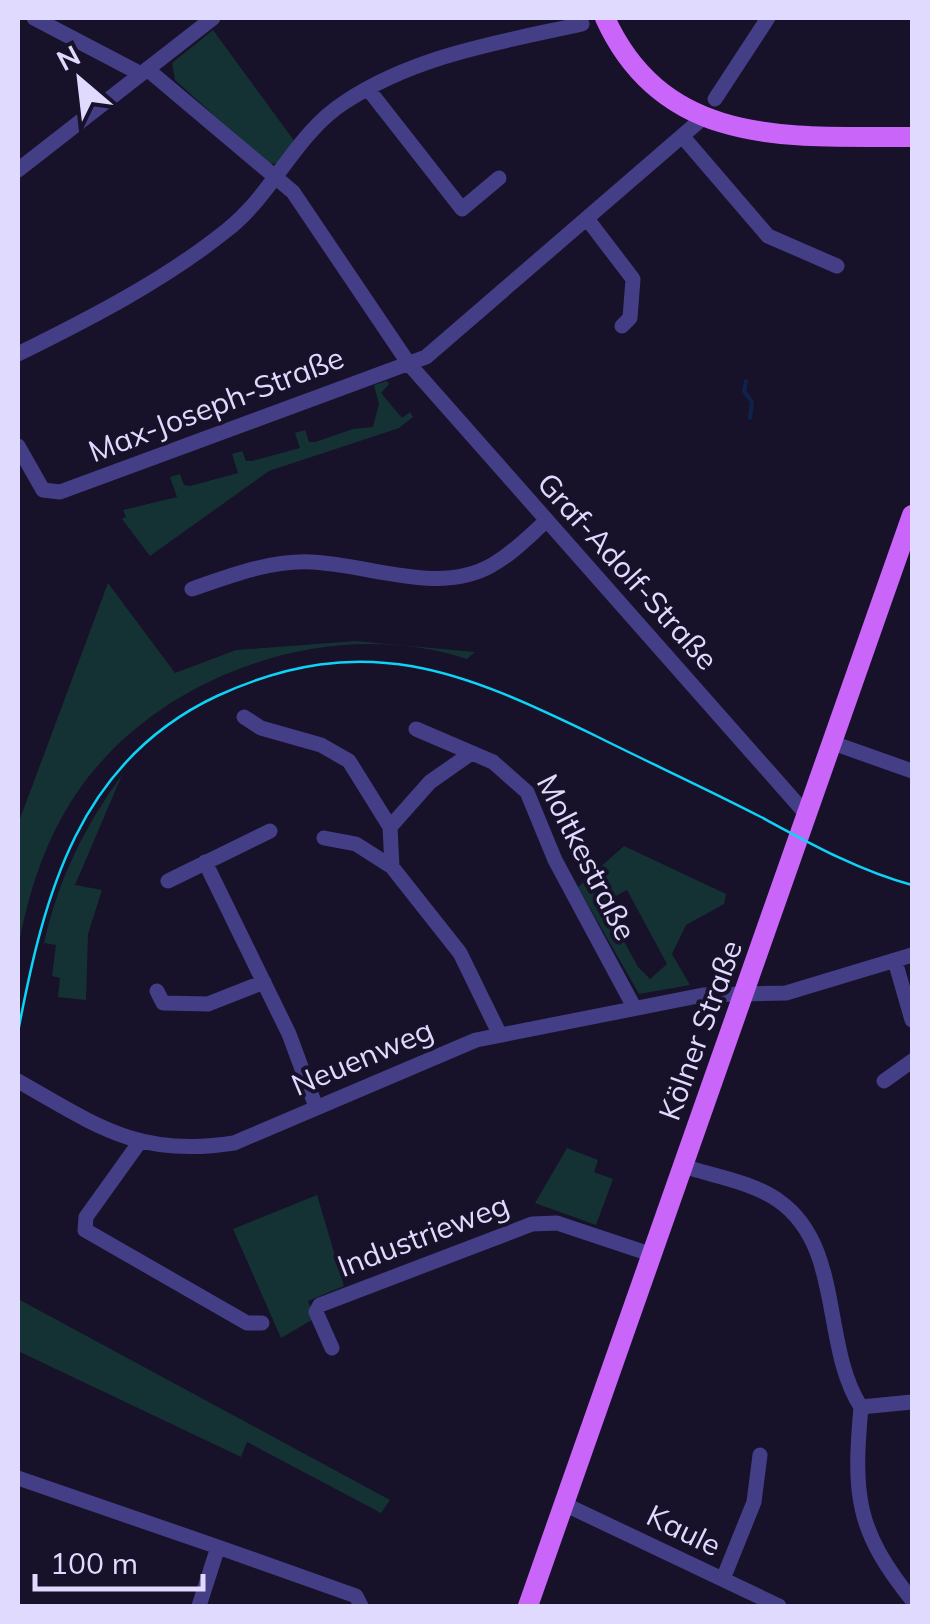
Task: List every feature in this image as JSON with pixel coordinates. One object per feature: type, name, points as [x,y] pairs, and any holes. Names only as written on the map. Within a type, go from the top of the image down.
[{"type":"main road","points":[[605,18],[626,52],[647,75],[710,108],[790,138],[912,137]]},
{"type":"main road","name":"Kölner Straße","points":[[528,1606],[912,514]]},
{"type":"street","name":"Graf-Adolf-Straße","points":[[34,18],[144,71],[277,180],[311,216],[409,364],[807,815]]},
{"type":"street","points":[[20,162],[213,18]]},
{"type":"street","name":"Max-Joseph-Straße","points":[[18,446],[42,490],[50,494],[426,358],[683,137],[710,108],[768,18]]},
{"type":"street","points":[[18,354],[93,317],[228,230],[277,180],[320,121],[368,89],[462,50],[582,24]]},
{"type":"street","points":[[368,89],[466,215],[499,178]]},
{"type":"street","points":[[683,137],[768,236],[837,266]]},
{"type":"street","points":[[588,220],[633,279],[630,318],[622,326]]},
{"type":"street","points":[[216,601],[200,586],[266,566],[311,562],[440,578],[463,576],[492,566],[545,522]]},
{"type":"street","points":[[244,717],[261,728],[321,745],[349,760],[390,827],[392,867]]},
{"type":"street","name":"Moltkestraße","points":[[416,728],[510,772],[527,792],[555,860],[634,1007]]},
{"type":"street","points":[[832,743],[912,771]]},
{"type":"street","points":[[390,827],[430,782],[470,754]]},
{"type":"street","points":[[168,881],[270,831]]},
{"type":"street","points":[[324,838],[356,844],[392,867],[460,952],[500,1035]]},
{"type":"street","points":[[205,862],[264,982],[316,1107]]},
{"type":"street","name":"Neuenweg","points":[[18,1081],[139,1143],[200,1148],[234,1143],[454,1047],[702,994],[786,993],[912,955]]},
{"type":"street","points":[[895,961],[912,1020]]},
{"type":"street","points":[[157,991],[163,1002],[208,1004],[264,982]]},
{"type":"street","points":[[884,1081],[912,1061]]},
{"type":"street","points":[[139,1143],[86,1216],[85,1230],[247,1323],[262,1323]]},
{"type":"street","points":[[683,1166],[768,1194],[788,1209],[816,1249],[835,1348],[861,1407],[860,1509],[871,1545],[912,1600]]},
{"type":"street","name":"Industrieweg","points":[[332,1348],[316,1312],[320,1305],[532,1224],[558,1223],[650,1254]]},
{"type":"street","points":[[861,1407],[912,1402]]},
{"type":"street","points":[[723,1579],[754,1502],[760,1454]]},
{"type":"street","points":[[18,1478],[356,1596],[361,1606]]},
{"type":"street","name":"Kaule","points":[[564,1504],[780,1606]]},
{"type":"street","points":[[199,1606],[218,1547]]},
{"type":"green space","points":[[213,30],[295,142],[280,163],[268,164],[175,80],[172,63]]},
{"type":"green space","points":[[387,381],[389,384],[381,393],[402,418],[410,412],[413,417],[399,428],[269,471],[150,556],[122,519],[126,517],[123,510],[177,497],[170,477],[180,474],[184,485],[190,486],[238,473],[232,454],[242,451],[246,461],[252,461],[300,448],[295,433],[305,430],[309,442],[315,442],[353,429],[373,427],[379,404],[374,385]]},
{"type":"green space","points":[[108,583],[175,673],[236,650],[355,641],[475,652],[467,659],[414,647],[360,644],[304,650],[250,665],[199,687],[152,716],[110,752],[65,812],[39,869],[18,949],[18,824]]},
{"type":"green space","points":[[122,775],[75,885],[102,890],[88,934],[86,1000],[58,997],[60,978],[52,976],[56,945],[44,943],[50,920],[74,855]]},
{"type":"green space","points":[[624,846],[726,894],[724,904],[686,925],[672,954],[690,985],[639,994],[578,887]],"holes":[[[627,890],[667,964],[650,979],[638,967],[603,903]]]},
{"type":"green space","points":[[567,1148],[598,1160],[594,1172],[613,1179],[596,1225],[535,1203]]},
{"type":"green space","points":[[317,1195],[344,1286],[308,1301],[315,1318],[281,1338],[233,1229]]},
{"type":"green space","points":[[18,1299],[390,1500],[381,1513],[247,1442],[241,1457],[18,1351]]},
{"type":"waterway","points":[[746,381],[744,391],[752,402],[750,418]]},
{"type":"tram line","points":[[18,1032],[56,883],[75,837],[100,795],[131,757],[170,723],[217,696],[270,676],[320,664],[367,662],[412,666],[502,693],[835,855],[912,885]]}]
